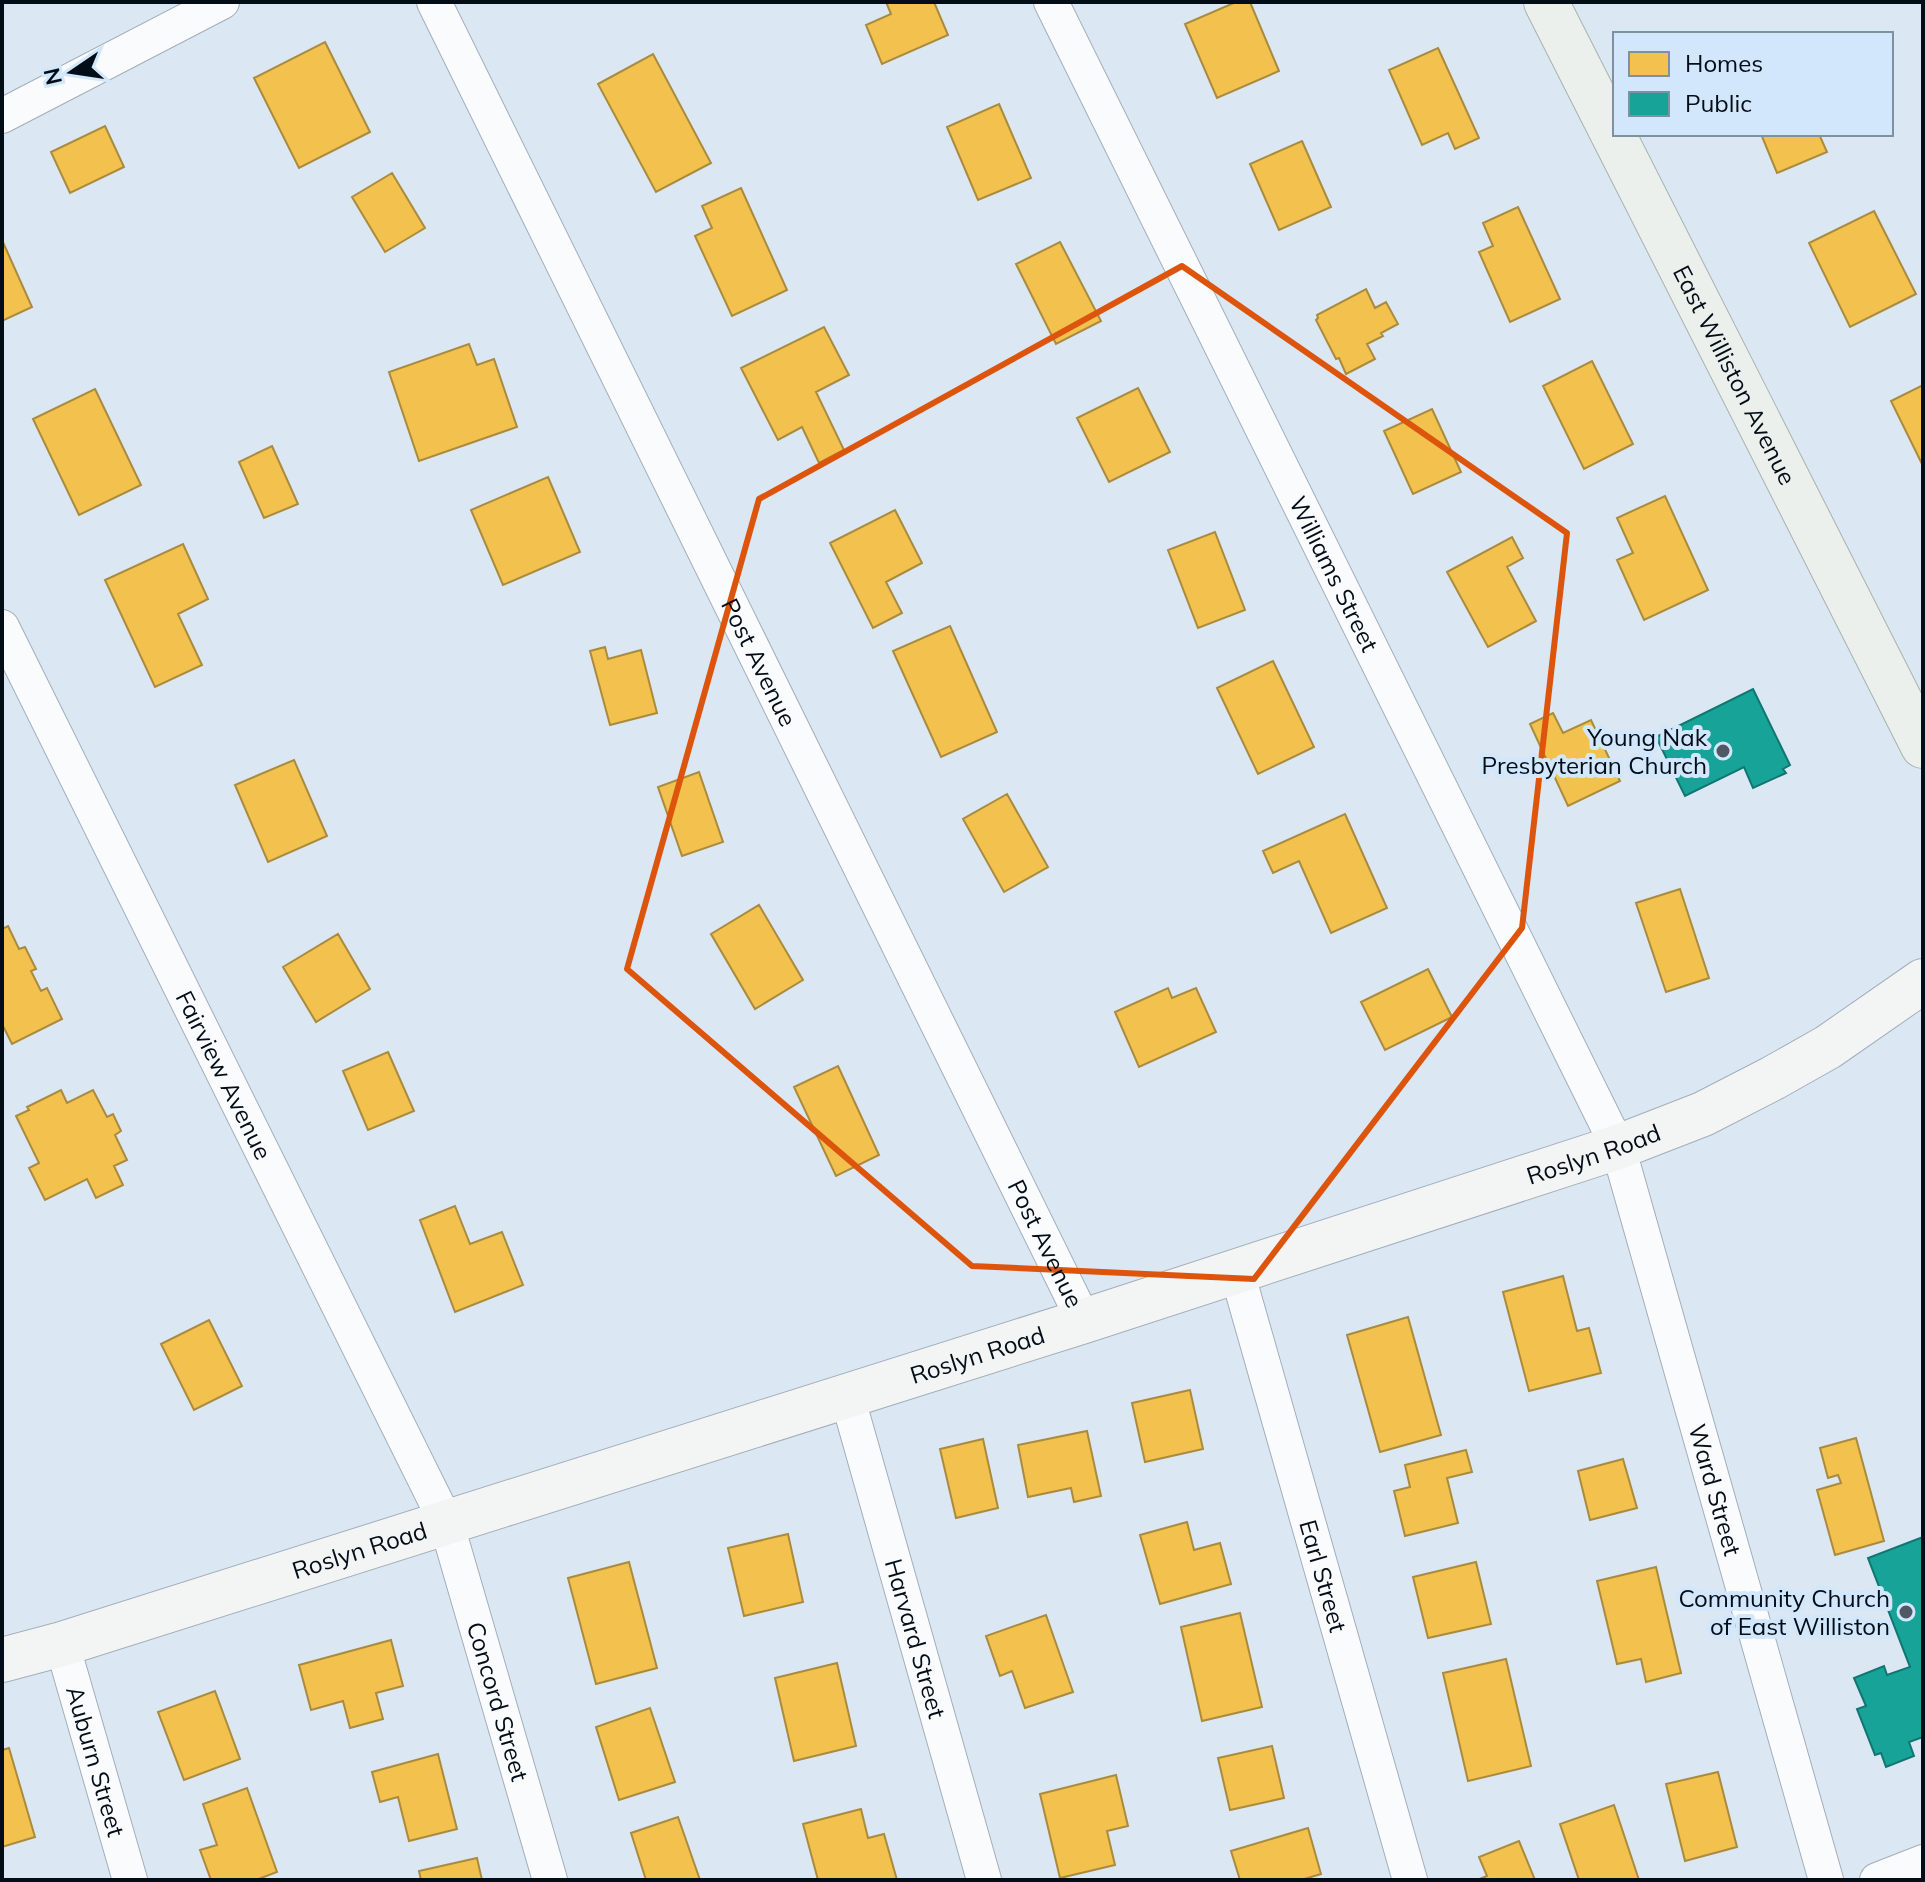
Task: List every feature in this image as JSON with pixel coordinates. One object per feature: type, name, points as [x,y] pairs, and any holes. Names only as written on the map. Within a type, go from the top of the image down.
[{"type":"main road","name":"East Williston Avenue","points":[[1546,2],[1613,134]]},
{"type":"main road","name":"East Williston Avenue","points":[[1614,136],[1923,746]]},
{"type":"main road","name":"Roslyn Road","points":[[2,1660],[62,1644],[1084,1321],[1618,1147],[1703,1114],[1773,1078],[1828,1047],[1923,981]]},
{"type":"street","points":[[2,116],[222,2]]},
{"type":"street","name":"Post Avenue","points":[[434,2],[1084,1321]]},
{"type":"street","name":"Williams Street","points":[[1051,2],[1618,1147]]},
{"type":"street","name":"Fairview Avenue","points":[[2,627],[446,1522]]},
{"type":"street","name":"Ward Street","points":[[1618,1147],[1826,1880]]},
{"type":"street","name":"Earl Street","points":[[1237,1272],[1410,1880]]},
{"type":"street","name":"Harvard Street","points":[[847,1396],[984,1880]]},
{"type":"street","name":"Concord Street","points":[[446,1522],[550,1880]]},
{"type":"street","name":"Auburn Street","points":[[62,1644],[130,1880]]},
{"type":"street","points":[[1877,1880],[1923,1862]]},
{"type":"highlighted area","points":[[1182,266],[1567,533],[1522,928],[1254,1279],[972,1266],[627,969],[759,499]]},
{"type":"building: Homes","points":[[886,2],[934,2],[948,35],[882,64],[866,25],[891,14]]},
{"type":"building: Homes","points":[[1236,2],[1250,2],[1279,71],[1217,98],[1185,24]]},
{"type":"building: Homes","points":[[325,42],[370,132],[299,168],[254,78]]},
{"type":"building: Homes","points":[[1438,48],[1479,138],[1455,149],[1448,133],[1422,145],[1389,70]]},
{"type":"building: Homes","points":[[653,54],[711,163],[656,192],[598,84]]},
{"type":"building: Homes","points":[[999,104],[1031,178],[978,200],[947,127]]},
{"type":"building: Homes","points":[[105,126],[124,167],[70,193],[51,152]]},
{"type":"building: Homes","points":[[1762,136],[1820,136],[1827,152],[1777,173]]},
{"type":"building: Homes","points":[[1302,141],[1331,207],[1279,230],[1250,164]]},
{"type":"building: Homes","points":[[392,173],[425,228],[385,252],[352,197]]},
{"type":"building: Homes","points":[[741,188],[787,290],[732,316],[695,236],[712,228],[702,206]]},
{"type":"building: Homes","points":[[1518,207],[1560,299],[1510,322],[1479,252],[1493,246],[1483,223]]},
{"type":"building: Homes","points":[[1874,211],[1916,294],[1850,327],[1809,243]]},
{"type":"building: Homes","points":[[2,240],[32,307],[2,321]]},
{"type":"building: Homes","points":[[1060,242],[1101,321],[1056,344],[1016,264]]},
{"type":"building: Homes","points":[[1366,289],[1375,308],[1386,302],[1398,324],[1367,344],[1375,359],[1346,374],[1316,320],[1317,315]]},
{"type":"building: Homes","points":[[824,327],[849,375],[816,392],[844,450],[819,463],[802,427],[778,440],[741,368]]},
{"type":"building: Homes","points":[[469,344],[477,365],[494,359],[517,427],[419,461],[389,372]]},
{"type":"building: Homes","points":[[1592,361],[1633,444],[1584,469],[1543,386]]},
{"type":"building: Homes","points":[[1923,385],[1923,466],[1891,401]]},
{"type":"building: Homes","points":[[1138,388],[1170,452],[1109,482],[1077,418]]},
{"type":"building: Homes","points":[[95,389],[141,485],[79,515],[33,419]]},
{"type":"building: Homes","points":[[1432,409],[1461,472],[1413,494],[1384,431]]},
{"type":"building: Homes","points":[[272,446],[298,504],[264,518],[239,462]]},
{"type":"building: Homes","points":[[548,477],[580,552],[503,585],[471,510]]},
{"type":"building: Homes","points":[[1665,496],[1708,590],[1644,620],[1617,560],[1633,553],[1617,518]]},
{"type":"building: Homes","points":[[895,510],[922,563],[886,582],[902,613],[873,628],[830,543]]},
{"type":"building: Homes","points":[[1215,532],[1245,610],[1198,628],[1168,550]]},
{"type":"building: Homes","points":[[1512,537],[1523,558],[1507,567],[1536,621],[1488,647],[1447,572]]},
{"type":"building: Homes","points":[[183,544],[208,599],[178,614],[202,665],[155,687],[105,580]]},
{"type":"building: Homes","points":[[950,626],[997,732],[941,757],[893,651]]},
{"type":"building: Homes","points":[[605,647],[608,659],[641,650],[657,713],[610,725],[590,651]]},
{"type":"building: Homes","points":[[1273,661],[1314,747],[1258,774],[1217,688]]},
{"type":"building: Homes","points":[[1553,713],[1563,733],[1591,720],[1620,781],[1568,806],[1530,724]]},
{"type":"building: Homes","points":[[294,760],[327,836],[268,862],[235,785]]},
{"type":"building: Homes","points":[[699,772],[723,842],[682,856],[658,787]]},
{"type":"building: Homes","points":[[1007,794],[1048,867],[1004,892],[963,819]]},
{"type":"building: Homes","points":[[1345,814],[1387,908],[1331,933],[1299,861],[1273,873],[1263,851]]},
{"type":"building: Homes","points":[[1680,889],[1709,978],[1666,992],[1636,903]]},
{"type":"building: Homes","points":[[759,905],[803,980],[755,1009],[711,934]]},
{"type":"building: Homes","points":[[8,926],[19,949],[25,947],[36,969],[31,971],[41,991],[47,988],[62,1019],[12,1044],[2,1024],[2,929]]},
{"type":"building: Homes","points":[[338,934],[370,989],[316,1022],[283,967]]},
{"type":"building: Homes","points":[[1428,969],[1452,1017],[1385,1050],[1361,1002]]},
{"type":"building: Homes","points":[[1168,988],[1172,998],[1196,988],[1216,1032],[1139,1067],[1115,1012]]},
{"type":"building: Homes","points":[[388,1052],[414,1111],[368,1130],[343,1071]]},
{"type":"building: Homes","points":[[838,1066],[879,1155],[836,1176],[794,1087]]},
{"type":"building: Homes","points":[[61,1090],[67,1103],[93,1090],[107,1117],[113,1114],[121,1131],[115,1135],[127,1160],[114,1166],[123,1185],[96,1198],[87,1179],[45,1200],[29,1168],[39,1163],[16,1116]]},
{"type":"building: Homes","points":[[455,1206],[470,1244],[502,1232],[523,1285],[455,1312],[420,1220]]},
{"type":"building: Homes","points":[[1563,1276],[1577,1331],[1589,1328],[1601,1373],[1529,1391],[1503,1292]]},
{"type":"building: Homes","points":[[1408,1317],[1441,1435],[1380,1452],[1347,1335]]},
{"type":"building: Homes","points":[[209,1320],[242,1386],[194,1410],[161,1344]]},
{"type":"building: Homes","points":[[1190,1390],[1203,1449],[1145,1462],[1132,1403]]},
{"type":"building: Homes","points":[[1087,1431],[1101,1496],[1074,1502],[1071,1488],[1028,1497],[1018,1445]]},
{"type":"building: Homes","points":[[1856,1438],[1884,1541],[1835,1555],[1817,1490],[1841,1483],[1838,1475],[1828,1478],[1820,1448]]},
{"type":"building: Homes","points":[[983,1439],[998,1508],[956,1518],[940,1449]]},
{"type":"building: Homes","points":[[1466,1450],[1472,1472],[1447,1478],[1458,1523],[1405,1536],[1394,1491],[1410,1487],[1405,1465]]},
{"type":"building: Homes","points":[[1623,1459],[1637,1508],[1590,1520],[1578,1471]]},
{"type":"building: Homes","points":[[1187,1522],[1194,1550],[1220,1543],[1231,1584],[1160,1604],[1140,1535]]},
{"type":"building: Homes","points":[[788,1534],[803,1602],[744,1616],[728,1548]]},
{"type":"building: Homes","points":[[629,1562],[657,1668],[596,1684],[568,1578]]},
{"type":"building: Homes","points":[[1476,1562],[1491,1624],[1428,1638],[1413,1577]]},
{"type":"building: Homes","points":[[1656,1567],[1681,1673],[1646,1682],[1641,1659],[1617,1664],[1597,1581]]},
{"type":"building: Homes","points":[[1240,1613],[1262,1707],[1202,1721],[1181,1627]]},
{"type":"building: Homes","points":[[1046,1615],[1073,1692],[1025,1708],[1012,1671],[1000,1676],[986,1636]]},
{"type":"building: Homes","points":[[391,1640],[403,1686],[376,1693],[383,1719],[350,1728],[343,1701],[311,1710],[299,1665]]},
{"type":"building: Homes","points":[[1506,1659],[1531,1766],[1468,1781],[1443,1673]]},
{"type":"building: Homes","points":[[837,1663],[856,1746],[794,1761],[775,1678]]},
{"type":"building: Homes","points":[[215,1691],[240,1759],[184,1780],[158,1712]]},
{"type":"building: Homes","points":[[650,1708],[675,1782],[619,1800],[596,1727]]},
{"type":"building: Homes","points":[[1272,1746],[1284,1798],[1230,1810],[1218,1758]]},
{"type":"building: Homes","points":[[9,1748],[35,1837],[2,1847],[2,1750]]},
{"type":"building: Homes","points":[[438,1754],[457,1829],[409,1841],[398,1797],[380,1802],[372,1772]]},
{"type":"building: Homes","points":[[1718,1772],[1737,1847],[1685,1861],[1666,1784]]},
{"type":"building: Homes","points":[[1116,1775],[1128,1826],[1107,1831],[1115,1865],[1060,1878],[1040,1794]]},
{"type":"building: Homes","points":[[247,1788],[277,1872],[256,1880],[211,1880],[200,1850],[217,1845],[203,1804]]},
{"type":"building: Homes","points":[[1614,1805],[1639,1880],[1579,1880],[1560,1824]]},
{"type":"building: Homes","points":[[861,1809],[868,1838],[884,1834],[897,1880],[818,1880],[803,1824]]},
{"type":"building: Homes","points":[[678,1817],[700,1880],[646,1880],[631,1833]]},
{"type":"building: Homes","points":[[1308,1828],[1321,1874],[1301,1880],[1240,1880],[1231,1851]]},
{"type":"building: Homes","points":[[1519,1841],[1535,1880],[1477,1880],[1487,1876],[1479,1857]]},
{"type":"building: Homes","points":[[477,1858],[482,1880],[421,1880],[419,1871]]},
{"type":"building: Public","name":"Young Nak Presbyterian Church","points":[[1753,689],[1790,765],[1783,769],[1786,773],[1753,788],[1744,767],[1685,796],[1656,737]]},
{"type":"building: Public","name":"Community Church of East Williston","points":[[1923,1537],[1923,1737],[1909,1742],[1914,1756],[1886,1767],[1881,1753],[1875,1755],[1857,1709],[1866,1706],[1854,1678],[1884,1666],[1887,1675],[1910,1667],[1868,1558]]},
{"type":"place","name":"Young Nak Presbyterian Church","points":[[1723,751]]},
{"type":"place","name":"Community Church of East Williston","points":[[1906,1612]]}]
